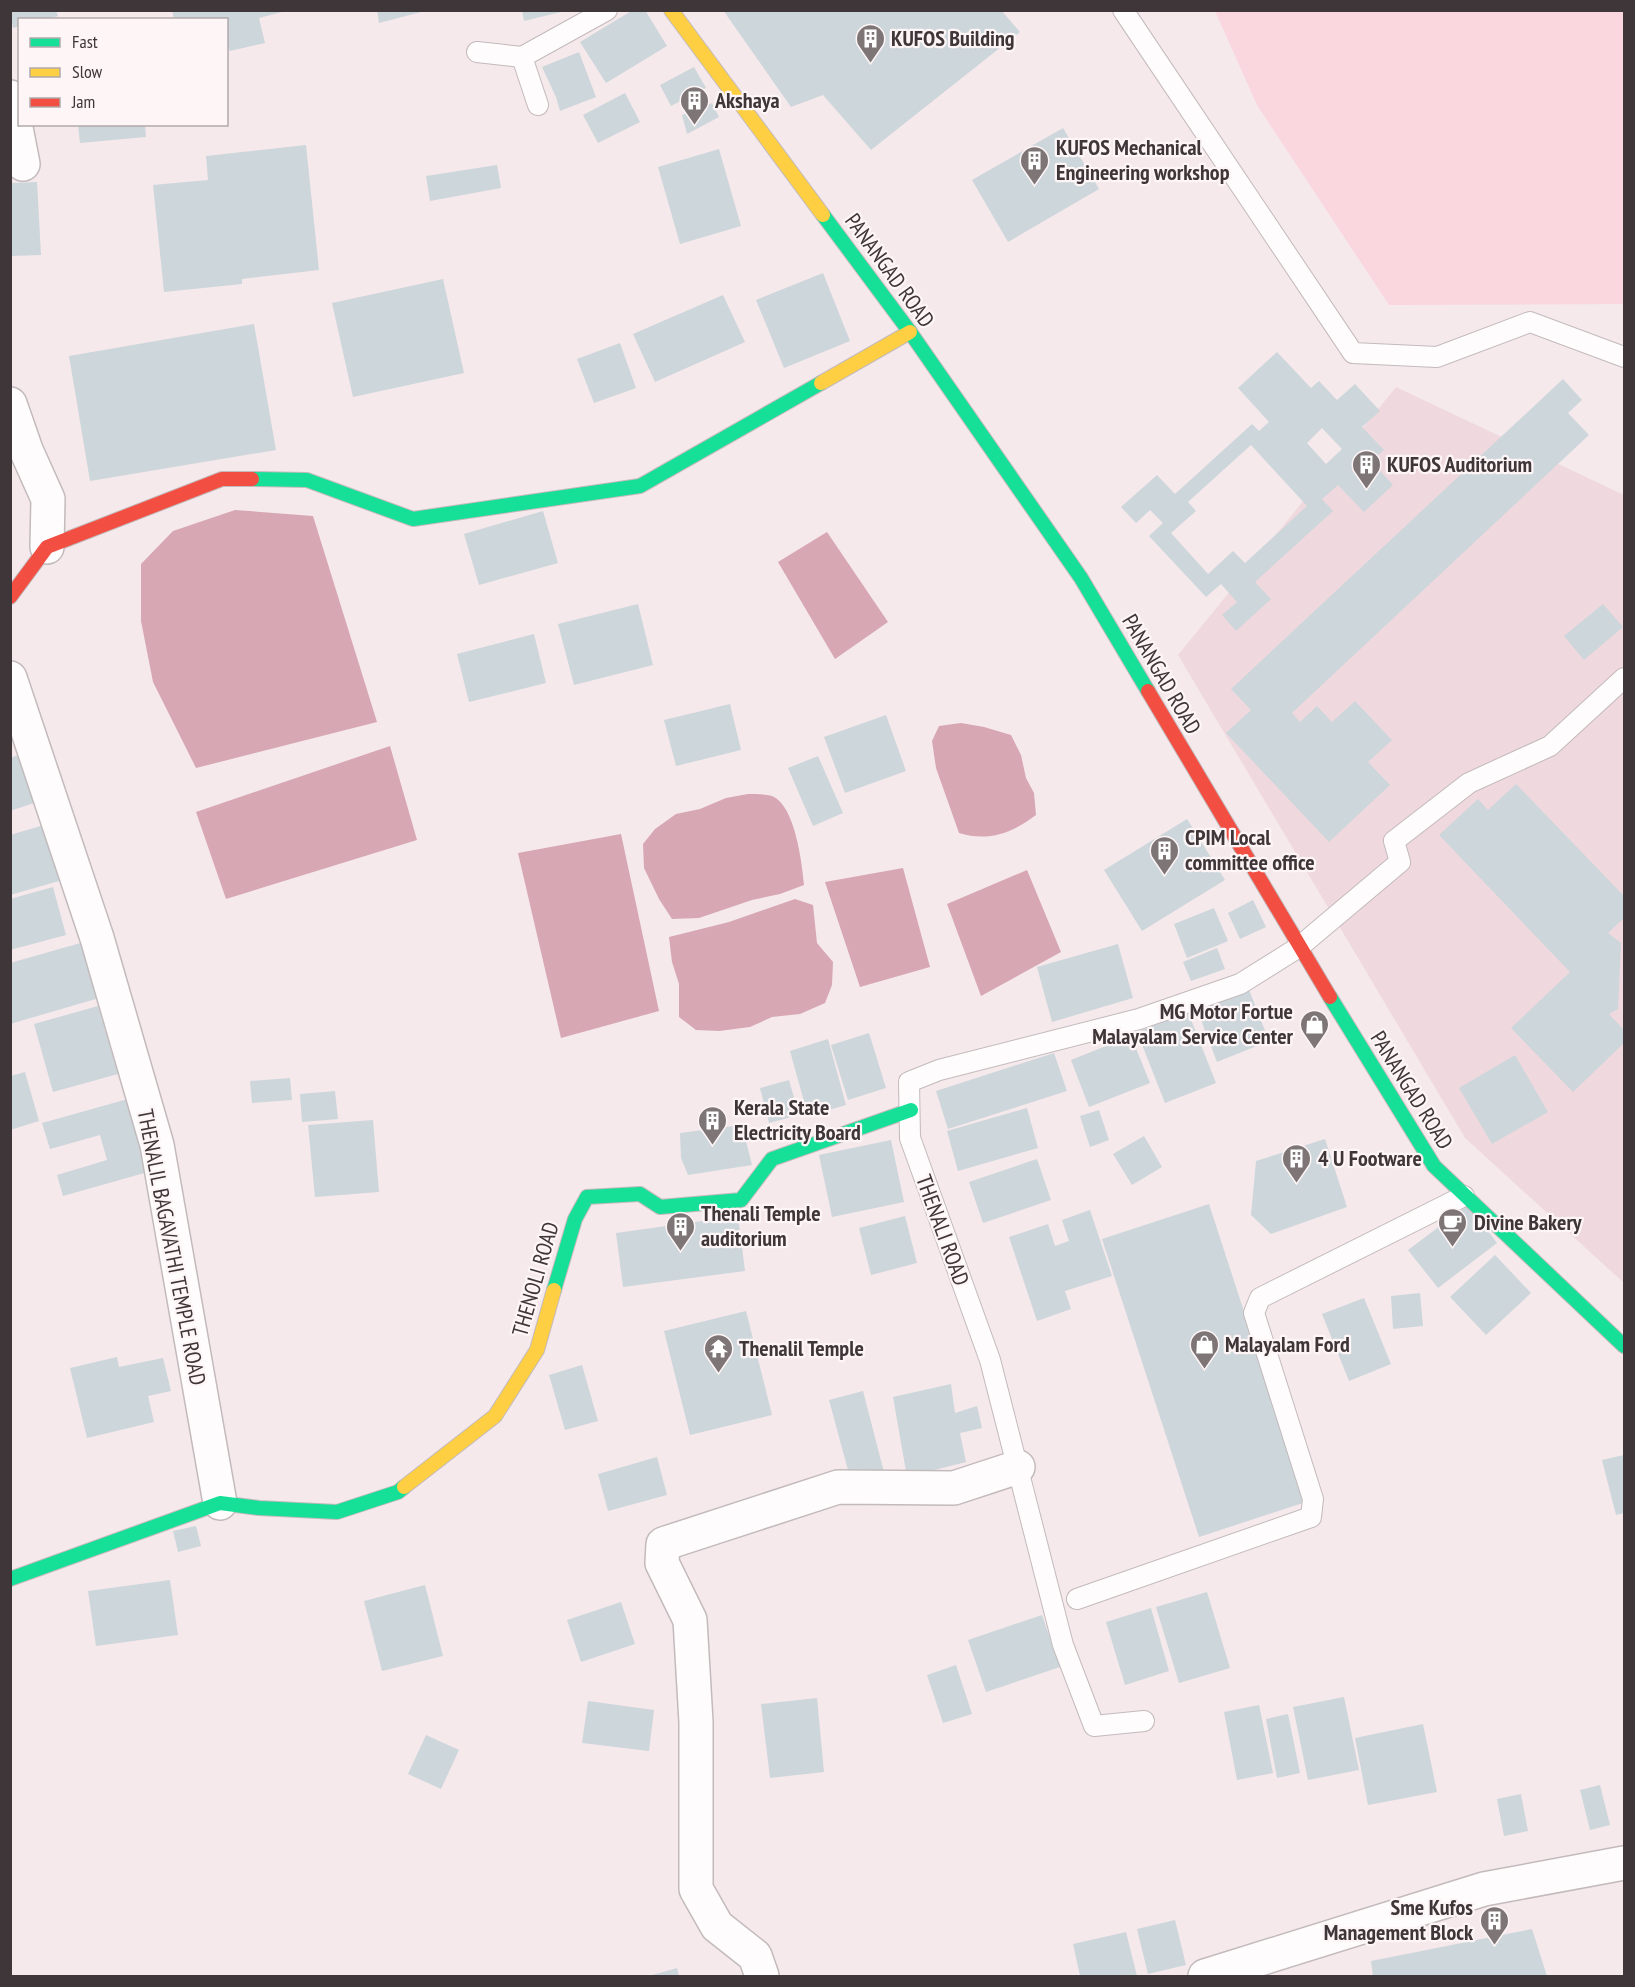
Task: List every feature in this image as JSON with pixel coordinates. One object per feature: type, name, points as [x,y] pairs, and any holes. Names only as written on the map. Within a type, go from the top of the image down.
[{"type":"street","name":"PANANGAD ROAD","points":[[671,10],[910,332],[1081,578],[1299,947],[1434,1167],[1624,1346]]},
{"type":"street","points":[[10,97],[23,164]]},
{"type":"street","points":[[10,597],[47,547],[222,479],[308,480],[413,519],[640,486],[910,332]]},
{"type":"street","points":[[10,404],[26,450],[48,499],[47,547]]},
{"type":"street","name":"THENALIL BAGAVATHI TEMPLE ROAD","points":[[10,678],[97,938],[157,1145],[220,1503]]},
{"type":"street","name":"THENOLI ROAD","points":[[220,1503],[259,1508],[337,1512],[347,1509],[398,1492],[495,1416],[537,1350],[574,1218],[587,1197],[640,1194],[660,1207],[741,1200],[772,1159],[911,1110]]},
{"type":"street","points":[[762,1977],[754,1956],[717,1926],[696,1889],[696,1722],[690,1620],[662,1563],[663,1544],[838,1487],[954,1488],[1018,1467]]},
{"type":"street","points":[[10,1579],[220,1503]]},
{"type":"street","points":[[1205,1977],[1484,1889],[1624,1863]]},
{"type":"lane","points":[[477,52],[522,57],[608,10]]},
{"type":"lane","points":[[1123,10],[1353,353],[1437,357],[1530,322],[1624,357]]},
{"type":"lane","points":[[522,57],[538,105]]},
{"type":"lane","points":[[1299,947],[1400,862],[1394,841],[1469,783],[1550,746],[1624,678]]},
{"type":"lane","name":"THENALI ROAD","points":[[1144,1721],[1094,1726],[1064,1645],[990,1360],[910,1138],[909,1082],[939,1070],[1138,1019],[1240,984],[1299,947]]},
{"type":"lane","points":[[1077,1599],[1311,1517],[1313,1499],[1254,1313],[1260,1298],[1464,1196]]},
{"type":"shaded area","points":[[1215,11],[1624,11],[1624,304],[1389,305],[1257,105]]},
{"type":"shaded area","points":[[1396,387],[1624,495],[1624,1283],[1465,1138],[1178,655]]},
{"type":"shaded area","points":[[235,510],[313,516],[377,722],[196,768],[153,682],[141,621],[141,564],[173,531]]},
{"type":"shaded area","points":[[827,532],[888,622],[835,659],[778,562]]},
{"type":"shaded area","points":[[961,723],[1011,735],[1021,755],[1026,778],[1034,793],[1036,815],[1018,827],[999,834],[980,837],[959,833],[936,768],[932,741],[939,726]]},
{"type":"shaded area","points":[[390,746],[417,840],[226,899],[196,812]]},
{"type":"shaded area","points":[[748,794],[772,796],[786,811],[796,836],[804,885],[699,918],[672,919],[644,868],[643,844],[655,829],[676,814],[700,809],[726,798]]},
{"type":"shaded area","points":[[621,834],[659,1011],[561,1038],[518,853]]},
{"type":"shaded area","points":[[903,868],[930,967],[860,987],[825,882]]},
{"type":"shaded area","points":[[1027,870],[1061,952],[981,996],[947,904]]},
{"type":"shaded area","points":[[795,899],[813,905],[817,943],[833,962],[832,985],[825,1003],[800,1014],[772,1017],[750,1027],[719,1031],[696,1030],[679,1017],[679,984],[672,962],[669,937],[729,922]]},
{"type":"building","points":[[10,10],[56,10],[58,16],[52,18],[18,18],[18,27],[13,28]]},
{"type":"building","points":[[172,10],[281,10],[282,12],[259,18],[265,43],[230,51],[228,18],[174,18]]},
{"type":"building","points":[[377,10],[425,10],[425,11],[379,23]]},
{"type":"building","points":[[522,10],[565,10],[565,11],[524,21]]},
{"type":"building","points":[[633,10],[645,10],[667,46],[606,83],[580,42]]},
{"type":"building","name":"KUFOS Building","points":[[723,10],[1001,10],[1020,32],[871,150],[823,95],[791,107]]},
{"type":"building","points":[[579,52],[596,97],[560,111],[542,67]]},
{"type":"building","points":[[694,67],[706,88],[671,106],[660,85]]},
{"type":"building","points":[[625,93],[640,122],[598,143],[583,115]]},
{"type":"building","name":"Akshaya","points":[[712,103],[719,117],[687,134],[682,115]]},
{"type":"building","points":[[78,126],[145,126],[146,137],[80,143]]},
{"type":"building","name":"KUFOS Mechanical Engineering workshop","points":[[1063,128],[1099,189],[1008,242],[972,180]]},
{"type":"building","points":[[306,145],[319,270],[242,279],[242,284],[164,292],[153,185],[208,180],[206,156]]},
{"type":"building","points":[[719,149],[741,226],[680,244],[658,167]]},
{"type":"building","points":[[497,165],[501,188],[430,201],[426,176]]},
{"type":"building","points":[[37,182],[41,255],[10,256],[10,183]]},
{"type":"building","points":[[823,273],[850,341],[784,368],[756,300]]},
{"type":"building","points":[[443,279],[464,373],[353,397],[332,303]]},
{"type":"building","points":[[723,295],[745,342],[655,382],[633,334]]},
{"type":"building","points":[[254,324],[276,450],[90,481],[69,356]]},
{"type":"building","points":[[620,343],[636,388],[594,403],[577,359]]},
{"type":"building","name":"KUFOS Auditorium","points":[[1277,352],[1311,388],[1319,381],[1337,400],[1355,384],[1380,411],[1362,427],[1384,450],[1371,461],[1393,485],[1364,512],[1338,485],[1322,499],[1333,511],[1255,582],[1271,599],[1236,631],[1222,615],[1237,602],[1221,584],[1206,597],[1149,536],[1163,523],[1150,510],[1136,523],[1121,507],[1157,475],[1175,494],[1252,424],[1259,431],[1269,422],[1238,388]],"holes":[[[1322,428],[1342,449],[1326,464],[1307,443]],[[1251,445],[1307,506],[1245,563],[1233,551],[1208,574],[1171,533],[1196,511],[1188,502]]]},
{"type":"building","points":[[1563,379],[1582,400],[1568,413],[1589,435],[1292,713],[1300,722],[1317,706],[1332,722],[1355,701],[1392,740],[1368,762],[1390,785],[1329,842],[1226,733],[1251,710],[1231,689]]},
{"type":"building","points":[[543,511],[558,563],[479,585],[464,534]]},
{"type":"building","points":[[638,604],[653,665],[574,685],[558,624]]},
{"type":"building","points":[[1603,604],[1623,627],[1584,660],[1564,636]]},
{"type":"building","points":[[534,634],[546,683],[469,702],[457,654]]},
{"type":"building","points":[[730,704],[741,750],[676,766],[664,720]]},
{"type":"building","points":[[886,715],[906,771],[845,793],[824,737]]},
{"type":"building","points":[[21,754],[37,802],[10,811],[10,758]]},
{"type":"building","points":[[818,756],[843,813],[813,826],[788,768]]},
{"type":"building","points":[[1516,784],[1624,896],[1624,918],[1608,933],[1621,943],[1618,1009],[1609,1014],[1624,1030],[1624,1043],[1573,1092],[1511,1028],[1570,972],[1439,835],[1478,799],[1488,810]]},
{"type":"building","name":"CPIM Local committee office","points":[[1187,819],[1225,880],[1142,931],[1104,870]]},
{"type":"building","points":[[44,825],[59,881],[10,895],[10,835]]},
{"type":"building","points":[[53,887],[66,935],[10,950],[10,899]]},
{"type":"building","points":[[1253,900],[1266,927],[1240,939],[1228,913]]},
{"type":"building","points":[[1214,908],[1228,941],[1187,958],[1174,924]]},
{"type":"building","points":[[91,940],[106,996],[10,1024],[10,963]]},
{"type":"building","points":[[1118,944],[1133,998],[1052,1022],[1037,967]]},
{"type":"building","points":[[1217,948],[1225,969],[1191,981],[1183,962]]},
{"type":"building","points":[[1248,987],[1269,1041],[1217,1062],[1196,1007]]},
{"type":"building","points":[[98,1006],[118,1074],[53,1092],[34,1024]]},
{"type":"building","points":[[1188,1012],[1216,1083],[1165,1103],[1137,1032]]},
{"type":"building","points":[[869,1033],[886,1088],[848,1100],[831,1045]]},
{"type":"building","points":[[1131,1036],[1150,1083],[1089,1107],[1071,1060]]},
{"type":"building","points":[[828,1039],[846,1105],[808,1116],[790,1051]]},
{"type":"building","points":[[1054,1053],[1067,1091],[948,1129],[936,1091]]},
{"type":"building","points":[[1515,1055],[1548,1112],[1492,1144],[1459,1088]]},
{"type":"building","points":[[25,1072],[39,1121],[10,1130],[10,1076]]},
{"type":"building","points":[[290,1078],[292,1100],[252,1103],[250,1081]]},
{"type":"building","points":[[789,1080],[799,1115],[769,1123],[760,1088]]},
{"type":"building","points":[[335,1091],[338,1119],[302,1122],[300,1094]]},
{"type":"building","points":[[135,1097],[155,1170],[63,1196],[57,1175],[107,1160],[100,1135],[50,1149],[42,1123]]},
{"type":"building","points":[[1027,1108],[1038,1148],[958,1171],[947,1131]]},
{"type":"building","points":[[1099,1110],[1109,1140],[1090,1147],[1080,1116]]},
{"type":"building","points":[[373,1120],[379,1192],[315,1197],[308,1125]]},
{"type":"building","name":"Kerala State Electricity Board","points":[[742,1125],[752,1165],[688,1175],[681,1158],[680,1133]]},
{"type":"building","points":[[1144,1136],[1162,1167],[1132,1185],[1113,1154]]},
{"type":"building","name":"4 U Footware","points":[[1325,1139],[1347,1207],[1271,1234],[1251,1215],[1256,1161]]},
{"type":"building","points":[[891,1140],[904,1202],[832,1217],[819,1155]]},
{"type":"building","points":[[1037,1159],[1051,1200],[983,1223],[969,1182]]},
{"type":"building","name":"Malayalam Ford","points":[[1209,1204],[1306,1502],[1199,1537],[1102,1239]]},
{"type":"building","name":"Divine Bakery","points":[[1468,1205],[1497,1243],[1438,1288],[1408,1250]]},
{"type":"building","points":[[1090,1210],[1112,1276],[1065,1291],[1071,1309],[1037,1321],[1009,1237],[1048,1224],[1055,1246],[1069,1241],[1062,1220]]},
{"type":"building","name":"Thenali Temple auditorium","points":[[738,1216],[745,1271],[623,1287],[616,1233]]},
{"type":"building","points":[[905,1216],[917,1263],[871,1275],[859,1228]]},
{"type":"building","points":[[1495,1255],[1531,1293],[1486,1335],[1450,1297]]},
{"type":"building","points":[[1420,1293],[1423,1326],[1393,1329],[1391,1296]]},
{"type":"building","points":[[1364,1298],[1391,1364],[1349,1381],[1322,1314]]},
{"type":"building","name":"Thenalil Temple","points":[[746,1311],[772,1415],[690,1435],[664,1331]]},
{"type":"building","points":[[117,1357],[119,1367],[163,1358],[171,1391],[148,1396],[154,1422],[87,1438],[70,1368]]},
{"type":"building","points":[[582,1365],[598,1421],[565,1430],[549,1375]]},
{"type":"building","points":[[951,1384],[955,1413],[977,1406],[982,1428],[960,1433],[966,1462],[907,1477],[893,1397]]},
{"type":"building","points":[[863,1391],[885,1476],[852,1485],[829,1400]]},
{"type":"building","points":[[1624,1455],[1624,1513],[1616,1515],[1602,1460]]},
{"type":"building","points":[[657,1457],[667,1495],[608,1511],[598,1474]]},
{"type":"building","points":[[196,1526],[201,1546],[178,1552],[173,1531]]},
{"type":"building","points":[[170,1580],[178,1635],[96,1646],[88,1591]]},
{"type":"building","points":[[425,1585],[443,1656],[382,1671],[364,1601]]},
{"type":"building","points":[[1207,1592],[1230,1668],[1179,1683],[1156,1607]]},
{"type":"building","points":[[621,1602],[635,1644],[581,1662],[567,1620]]},
{"type":"building","points":[[1151,1608],[1169,1671],[1125,1685],[1106,1622]]},
{"type":"building","points":[[1042,1615],[1060,1667],[986,1692],[968,1640]]},
{"type":"building","points":[[956,1665],[972,1714],[943,1723],[927,1675]]},
{"type":"building","points":[[1344,1697],[1359,1770],[1308,1780],[1293,1707]]},
{"type":"building","points":[[817,1698],[824,1772],[770,1778],[761,1704]]},
{"type":"building","points":[[588,1701],[654,1710],[649,1751],[582,1743]]},
{"type":"building","points":[[1259,1705],[1273,1773],[1237,1780],[1224,1712]]},
{"type":"building","points":[[1288,1714],[1300,1773],[1277,1778],[1266,1719]]},
{"type":"building","points":[[1423,1724],[1437,1792],[1368,1805],[1355,1738]]},
{"type":"building","points":[[426,1735],[459,1750],[441,1789],[408,1774]]},
{"type":"building","points":[[1600,1785],[1610,1825],[1590,1830],[1580,1790]]},
{"type":"building","points":[[1521,1794],[1528,1831],[1504,1836],[1497,1799]]},
{"type":"building","points":[[1175,1920],[1186,1965],[1148,1974],[1137,1929]]},
{"type":"building","name":"Sme Kufos Management Block","points":[[1532,1929],[1547,1976],[1373,1976],[1371,1961]]},
{"type":"building","points":[[1126,1932],[1137,1976],[1080,1976],[1073,1944]]},
{"type":"building","points":[[677,1968],[679,1976],[649,1976]]},
{"type":"traffic: fast","points":[[823,215],[910,332],[1081,578],[1148,691]]},
{"type":"traffic: fast","points":[[252,479],[307,480],[413,519],[640,486],[821,383]]},
{"type":"traffic: fast","points":[[1330,997],[1434,1166],[1624,1346]]},
{"type":"traffic: fast","points":[[554,1290],[575,1219],[587,1197],[640,1194],[660,1207],[741,1200],[772,1159],[911,1110]]},
{"type":"traffic: fast","points":[[10,1579],[220,1503],[259,1508],[337,1512],[398,1492],[404,1487]]},
{"type":"traffic: slow","points":[[671,10],[823,215]]},
{"type":"traffic: slow","points":[[821,383],[910,332]]},
{"type":"traffic: slow","points":[[404,1487],[495,1416],[537,1350],[554,1290]]},
{"type":"traffic: jam","points":[[10,597],[47,547],[222,479],[252,479]]},
{"type":"traffic: jam","points":[[1148,691],[1330,997]]},
{"type":"place","name":"KUFOS Building","points":[[870,64]]},
{"type":"place","name":"Akshaya","points":[[694,126]]},
{"type":"place","name":"KUFOS Mechanical Engineering workshop","points":[[1035,186]]},
{"type":"place","name":"KUFOS Auditorium","points":[[1366,490]]},
{"type":"place","name":"CPIM Local committee office","points":[[1164,876]]},
{"type":"place","name":"MG Motor Fortue Malayalam Service Center","points":[[1314,1050]]},
{"type":"place","name":"Kerala State Electricity Board","points":[[713,1146]]},
{"type":"place","name":"4 U Footware","points":[[1297,1184]]},
{"type":"place","name":"Divine Bakery","points":[[1453,1248]]},
{"type":"place","name":"Thenali Temple auditorium","points":[[680,1252]]},
{"type":"place","name":"Malayalam Ford","points":[[1204,1370]]},
{"type":"place","name":"Thenalil Temple","points":[[718,1374]]},
{"type":"place","name":"Sme Kufos Management Block","points":[[1494,1946]]}]
